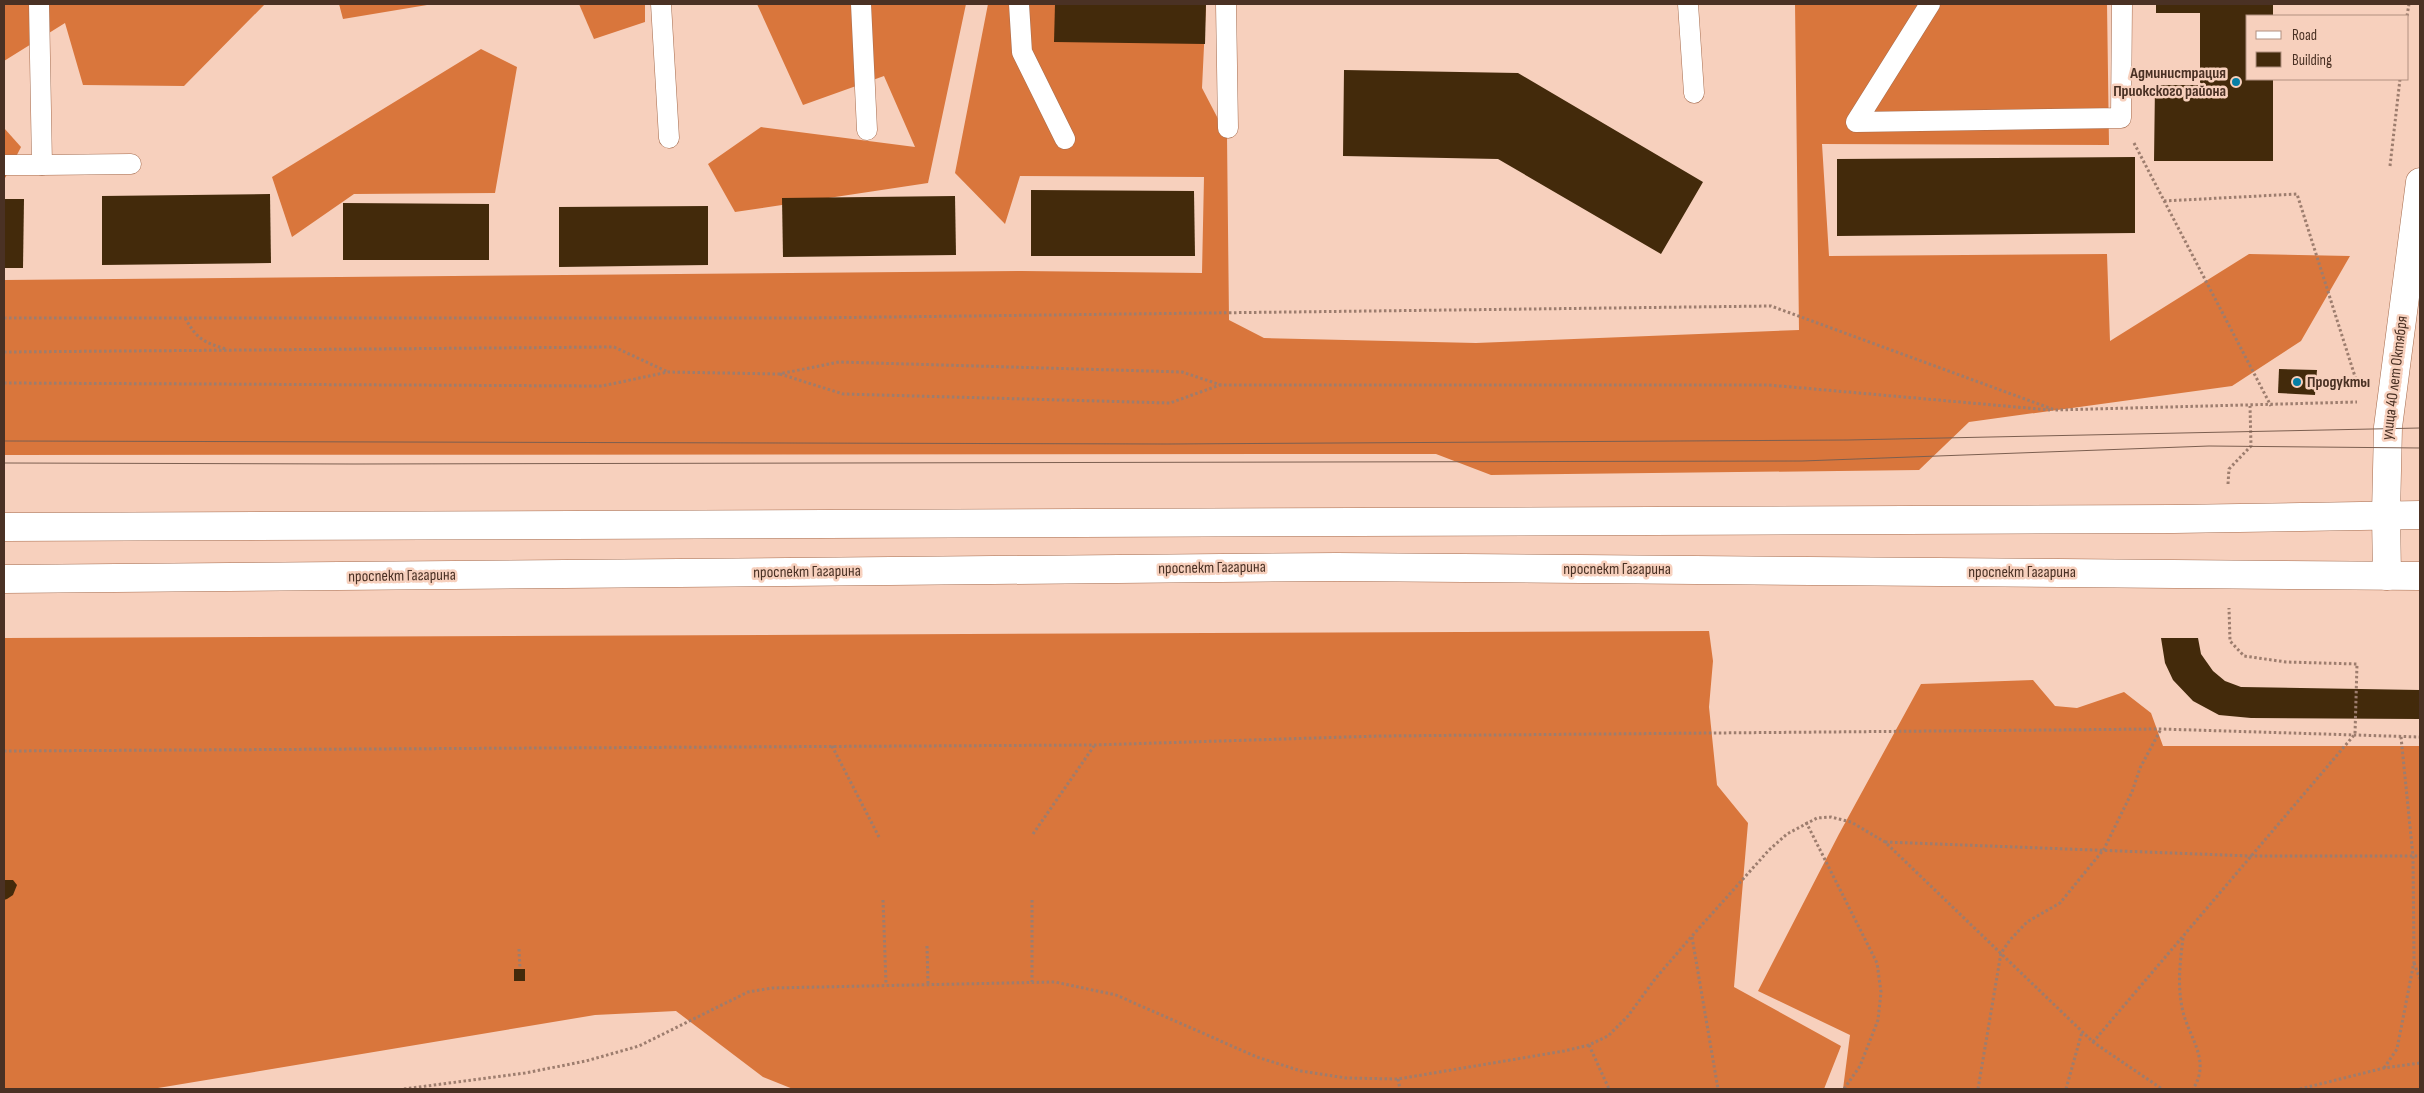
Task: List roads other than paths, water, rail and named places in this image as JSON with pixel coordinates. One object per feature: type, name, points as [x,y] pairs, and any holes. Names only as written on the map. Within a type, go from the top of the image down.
[{"type":"main road","name":"улица 40 лет Октября","points":[[2387,576],[2386,447],[2420,182]]},
{"type":"main road","points":[[4,527],[2154,519],[2386,514],[2420,515]]},
{"type":"main road","name":"проспект Гагарина","points":[[4,580],[1337,567],[2420,576]]},
{"type":"lane","points":[[39,4],[42,165]]},
{"type":"lane","points":[[661,4],[669,138]]},
{"type":"lane","points":[[861,4],[867,130]]},
{"type":"lane","points":[[1020,4],[1022,52],[1065,139]]},
{"type":"lane","points":[[1226,4],[1228,128]]},
{"type":"lane","points":[[1688,4],[1694,93]]},
{"type":"lane","points":[[1930,4],[1856,122],[2120,118],[2122,4]]},
{"type":"lane","points":[[4,165],[131,164]]},
{"type":"tram line","points":[[4,441],[1167,444],[1848,440],[2420,428]]},
{"type":"tram line","points":[[4,463],[1802,461],[2209,446],[2420,448]]},
{"type":"place","name":"Администрация Приокского района","points":[[2236,82]]},
{"type":"place","name":"Продукты","points":[[2297,382]]}]
